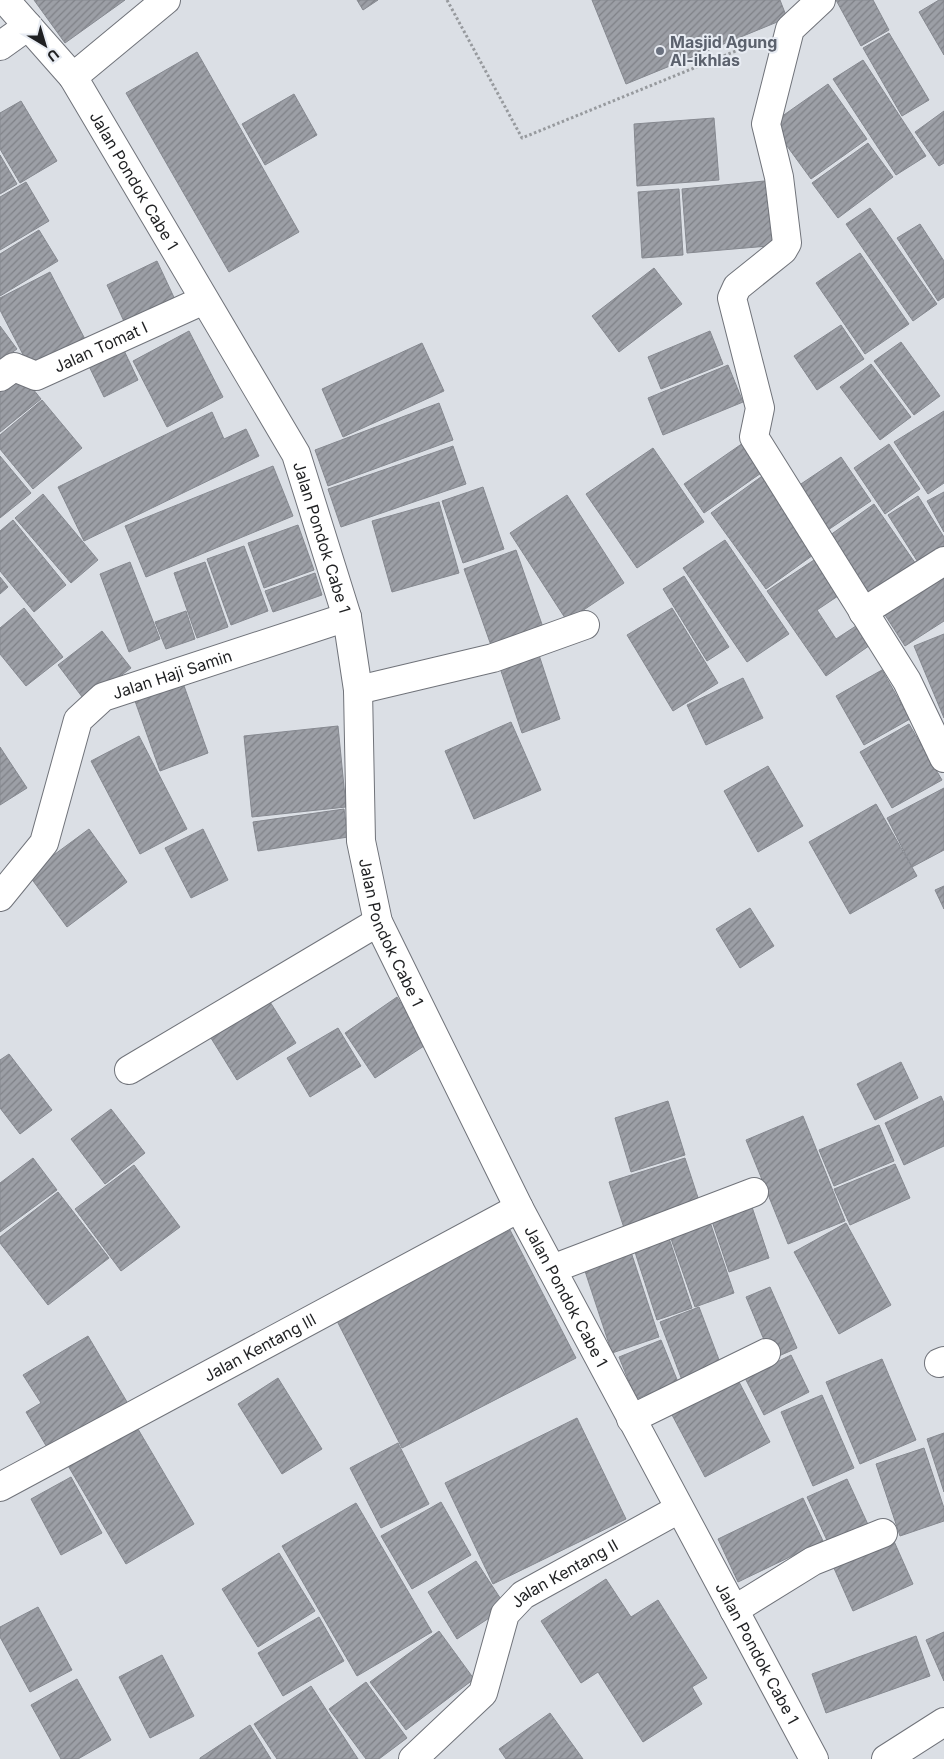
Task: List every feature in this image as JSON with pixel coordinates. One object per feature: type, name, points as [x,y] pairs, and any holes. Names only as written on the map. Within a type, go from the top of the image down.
[{"type":"street","name":"Jalan Pondok Cabe 1","points":[[5,0],[74,77],[296,454],[347,617],[358,690],[361,841],[378,922],[520,1208],[814,1759]]},
{"type":"street","points":[[74,77],[166,0]]},
{"type":"street","points":[[821,0],[790,29],[766,124],[780,177],[787,243],[783,250],[738,287],[732,298],[760,408],[754,437],[907,681],[940,742]]},
{"type":"street","points":[[0,46],[28,26]]},
{"type":"street","name":"Jalan Tomat I","points":[[0,377],[14,367],[36,376],[204,300]]},
{"type":"street","points":[[863,612],[944,560]]},
{"type":"street","name":"Jalan Haji Samin","points":[[0,897],[44,843],[78,720],[103,697],[347,617]]},
{"type":"street","points":[[358,690],[493,658],[585,625]]},
{"type":"street","points":[[129,1070],[378,922]]},
{"type":"street","points":[[552,1269],[754,1192]]},
{"type":"street","name":"Jalan Kentang III","points":[[0,1487],[520,1208]]},
{"type":"street","points":[[631,1419],[766,1353]]},
{"type":"street","name":"Jalan Kentang II","points":[[413,1759],[483,1693],[505,1614],[524,1595],[679,1509]]},
{"type":"street","points":[[734,1610],[813,1561],[883,1533]]},
{"type":"street","points":[[886,1759],[944,1722]]},
{"type":"path","points":[[448,0],[522,138],[790,29]]},
{"type":"building","points":[[34,0],[125,0],[65,43]]},
{"type":"building","points":[[357,0],[378,0],[363,10]]},
{"type":"building","name":"Masjid Agung Al-ikhlas","points":[[592,0],[780,0],[787,18],[626,84]]},
{"type":"building","points":[[836,0],[873,0],[889,30],[861,46]]},
{"type":"building","points":[[939,0],[944,0],[944,55],[919,12]]},
{"type":"building","points":[[889,33],[929,100],[902,116],[863,48]]},
{"type":"building","points":[[197,52],[299,232],[229,272],[126,93]]},
{"type":"building","points":[[863,60],[926,156],[896,175],[833,79]]},
{"type":"building","points":[[828,84],[867,139],[811,179],[771,124]]},
{"type":"building","points":[[294,94],[317,135],[265,165],[242,124]]},
{"type":"building","points":[[21,101],[57,161],[20,183],[0,149],[0,113]]},
{"type":"building","points":[[944,111],[944,163],[939,166],[915,132]]},
{"type":"building","points":[[714,118],[719,180],[637,186],[634,124]]},
{"type":"building","points":[[868,143],[893,177],[838,218],[812,183]]},
{"type":"building","points":[[0,155],[17,184],[0,194]]},
{"type":"building","points":[[775,180],[780,245],[687,253],[682,189]]},
{"type":"building","points":[[26,182],[49,221],[0,250],[0,197]]},
{"type":"building","points":[[679,189],[683,255],[642,258],[638,192]]},
{"type":"building","points":[[870,208],[937,304],[913,321],[846,224]]},
{"type":"building","points":[[920,224],[944,261],[944,297],[938,301],[897,238]]},
{"type":"building","points":[[39,230],[58,261],[0,296],[0,254]]},
{"type":"building","points":[[860,253],[909,324],[865,354],[816,283]]},
{"type":"building","points":[[157,261],[178,306],[128,330],[107,285]]},
{"type":"building","points":[[654,268],[682,304],[619,352],[592,316]]},
{"type":"building","points":[[50,272],[87,343],[32,372],[0,310],[0,298]]},
{"type":"building","points":[[841,325],[864,359],[817,390],[794,356]]},
{"type":"building","points":[[0,326],[17,349],[0,361]]},
{"type":"building","points":[[189,331],[223,397],[167,427],[133,361]]},
{"type":"building","points":[[710,331],[723,364],[661,389],[648,357]]},
{"type":"building","points":[[120,342],[138,380],[104,397],[85,358]]},
{"type":"building","points":[[901,342],[940,396],[914,415],[874,361]]},
{"type":"building","points":[[422,343],[444,391],[343,437],[322,389]]},
{"type":"building","points":[[871,364],[911,417],[880,440],[840,387]]},
{"type":"building","points":[[728,365],[743,402],[663,435],[648,398]]},
{"type":"building","points":[[20,373],[41,399],[0,432],[0,390]]},
{"type":"building","points":[[42,400],[82,448],[33,489],[0,449],[0,435]]},
{"type":"building","points":[[439,403],[453,440],[328,486],[315,450]]},
{"type":"building","points":[[944,411],[944,483],[928,494],[894,442]]},
{"type":"building","points":[[212,412],[224,439],[246,429],[259,456],[84,541],[58,487]]},
{"type":"building","points":[[743,443],[764,471],[704,513],[684,484]]},
{"type":"building","points":[[889,444],[920,489],[885,514],[854,468]]},
{"type":"building","points":[[453,446],[466,484],[341,527],[328,489]]},
{"type":"building","points":[[653,448],[704,522],[637,568],[586,494]]},
{"type":"building","points":[[0,456],[31,493],[0,518]]},
{"type":"building","points":[[841,457],[871,501],[825,532],[795,488]]},
{"type":"building","points":[[273,466],[293,516],[146,577],[125,526]]},
{"type":"building","points":[[765,474],[820,550],[766,589],[711,513]]},
{"type":"building","points":[[483,487],[504,549],[463,563],[442,501]]},
{"type":"building","points":[[944,492],[944,532],[927,501]]},
{"type":"building","points":[[43,494],[98,560],[71,583],[15,518]]},
{"type":"building","points":[[567,495],[624,583],[567,621],[510,533]]},
{"type":"building","points":[[918,496],[944,537],[944,552],[921,567],[888,515]]},
{"type":"building","points":[[439,502],[459,573],[392,592],[372,521]]},
{"type":"building","points":[[874,504],[918,567],[870,600],[826,538]]},
{"type":"building","points":[[13,520],[66,585],[34,612],[0,571],[0,531]]},
{"type":"building","points":[[298,525],[314,570],[264,588],[248,543]]},
{"type":"building","points":[[725,540],[789,634],[747,662],[683,568]]},
{"type":"building","points":[[244,546],[268,611],[231,625],[207,559]]},
{"type":"building","points":[[516,550],[545,633],[493,651],[464,569]]},
{"type":"building","points":[[814,560],[838,596],[817,610],[836,639],[859,624],[873,643],[826,676],[767,591]]},
{"type":"building","points":[[130,562],[160,639],[129,652],[100,574]]},
{"type":"building","points":[[205,562],[228,627],[197,638],[174,573]]},
{"type":"building","points":[[944,567],[944,621],[905,646],[878,604]]},
{"type":"building","points":[[315,573],[322,595],[273,612],[265,591]]},
{"type":"building","points":[[684,576],[729,647],[707,661],[663,589]]},
{"type":"building","points":[[0,577],[8,587],[0,594]]},
{"type":"building","points":[[24,608],[63,657],[26,686],[0,654],[0,628]]},
{"type":"building","points":[[672,608],[718,683],[673,711],[627,635]]},
{"type":"building","points":[[186,611],[195,639],[166,649],[155,622]]},
{"type":"building","points":[[102,631],[131,668],[86,702],[58,665]]},
{"type":"building","points":[[944,634],[944,718],[914,646]]},
{"type":"building","points":[[539,655],[560,719],[522,733],[500,668]]},
{"type":"building","points":[[882,670],[910,719],[864,745],[836,696]]},
{"type":"building","points":[[743,678],[763,718],[706,745],[687,705]]},
{"type":"building","points":[[183,683],[208,753],[160,771],[135,701]]},
{"type":"building","points":[[511,722],[541,790],[474,819],[445,751]]},
{"type":"building","points":[[909,724],[942,780],[892,808],[860,752]]},
{"type":"building","points":[[338,726],[346,807],[252,817],[244,736]]},
{"type":"building","points":[[139,736],[187,829],[140,854],[91,761]]},
{"type":"building","points":[[0,747],[27,788],[0,805]]},
{"type":"building","points":[[768,766],[803,826],[758,852],[724,791]]},
{"type":"building","points":[[944,788],[944,850],[912,867],[887,818]]},
{"type":"building","points":[[876,804],[917,876],[850,914],[809,842]]},
{"type":"building","points":[[344,809],[348,837],[258,851],[253,822]]},
{"type":"building","points":[[89,829],[127,882],[67,927],[28,874]]},
{"type":"building","points":[[203,829],[228,880],[191,898],[165,848]]},
{"type":"building","points":[[944,886],[944,909],[935,890]]},
{"type":"building","points":[[750,908],[774,946],[740,968],[716,929]]},
{"type":"building","points":[[265,994],[296,1043],[237,1080],[206,1030]]},
{"type":"building","points":[[397,997],[427,1044],[375,1078],[345,1033]]},
{"type":"building","points":[[338,1028],[361,1066],[310,1097],[287,1058]]},
{"type":"building","points":[[9,1054],[52,1110],[20,1134],[0,1108],[0,1060]]},
{"type":"building","points":[[901,1062],[918,1098],[875,1120],[857,1084]]},
{"type":"building","points":[[941,1096],[944,1103],[944,1146],[904,1165],[885,1123]]},
{"type":"building","points":[[668,1101],[685,1155],[631,1172],[615,1118]]},
{"type":"building","points":[[111,1109],[145,1153],[105,1184],[71,1139]]},
{"type":"building","points":[[803,1116],[845,1221],[788,1244],[746,1140]]},
{"type":"building","points":[[879,1125],[894,1161],[834,1186],[819,1150]]},
{"type":"building","points":[[33,1158],[57,1190],[0,1232],[0,1183]]},
{"type":"building","points":[[685,1158],[702,1210],[626,1234],[609,1182]]},
{"type":"building","points":[[895,1164],[910,1198],[850,1225],[834,1189]]},
{"type":"building","points":[[134,1165],[180,1227],[121,1271],[75,1209]]},
{"type":"building","points":[[58,1192],[109,1258],[48,1305],[0,1243],[0,1237]]},
{"type":"building","points":[[750,1201],[769,1258],[729,1272],[710,1215]]},
{"type":"building","points":[[710,1222],[734,1293],[695,1307],[670,1236]]},
{"type":"building","points":[[846,1223],[891,1305],[839,1334],[794,1252]]},
{"type":"building","points":[[510,1230],[576,1358],[402,1448],[336,1319]]},
{"type":"building","points":[[668,1235],[692,1308],[657,1320],[633,1246]]},
{"type":"building","points":[[629,1246],[659,1337],[612,1353],[582,1262]]},
{"type":"building","points":[[770,1287],[797,1348],[772,1359],[746,1297]]},
{"type":"building","points":[[699,1307],[724,1373],[685,1388],[660,1322]]},
{"type":"building","points":[[88,1336],[130,1407],[51,1454],[26,1412],[41,1403],[23,1375]]},
{"type":"building","points":[[661,1340],[678,1382],[636,1399],[619,1357]]},
{"type":"building","points":[[791,1355],[809,1392],[764,1415],[745,1378]]},
{"type":"building","points":[[882,1359],[916,1440],[860,1464],[826,1382]]},
{"type":"building","points":[[278,1378],[322,1449],[282,1474],[238,1404]]},
{"type":"building","points":[[737,1378],[770,1442],[705,1477],[671,1413]]},
{"type":"building","points":[[822,1395],[854,1468],[813,1486],[781,1412]]},
{"type":"building","points":[[577,1418],[626,1519],[493,1584],[445,1483]]},
{"type":"building","points":[[135,1424],[194,1524],[126,1564],[67,1464]]},
{"type":"building","points":[[944,1433],[944,1492],[927,1439]]},
{"type":"building","points":[[398,1443],[429,1504],[381,1528],[350,1468]]},
{"type":"building","points":[[924,1448],[944,1508],[944,1521],[900,1536],[876,1464]]},
{"type":"building","points":[[71,1477],[102,1533],[61,1555],[31,1499]]},
{"type":"building","points":[[847,1479],[871,1531],[831,1549],[807,1497]]},
{"type":"building","points":[[803,1498],[823,1541],[738,1582],[718,1539]]},
{"type":"building","points":[[441,1502],[471,1555],[412,1589],[381,1536]]},
{"type":"building","points":[[356,1503],[432,1632],[357,1676],[282,1546]]},
{"type":"building","points":[[893,1539],[913,1584],[853,1611],[833,1566]]},
{"type":"building","points":[[279,1553],[315,1611],[258,1647],[222,1589]]},
{"type":"building","points":[[476,1561],[506,1607],[457,1639],[428,1592]]},
{"type":"building","points":[[606,1579],[631,1617],[658,1600],[707,1678],[692,1687],[702,1704],[643,1742],[598,1672],[581,1683],[541,1621]]},
{"type":"building","points":[[38,1607],[72,1670],[30,1692],[0,1637],[0,1627]]},
{"type":"building","points":[[319,1617],[344,1661],[283,1696],[258,1653]]},
{"type":"building","points":[[439,1631],[474,1679],[406,1730],[370,1682]]},
{"type":"building","points":[[944,1632],[944,1681],[926,1640]]},
{"type":"building","points":[[916,1636],[930,1676],[826,1713],[812,1674]]},
{"type":"building","points":[[162,1655],[194,1716],[150,1738],[119,1677]]},
{"type":"building","points":[[77,1679],[111,1740],[78,1759],[61,1759],[31,1705]]},
{"type":"building","points":[[366,1682],[407,1738],[379,1759],[366,1759],[329,1709]]},
{"type":"building","points":[[311,1686],[358,1759],[277,1759],[254,1724]]},
{"type":"building","points":[[550,1713],[583,1759],[506,1759],[499,1749]]},
{"type":"building","points":[[250,1725],[271,1759],[200,1759],[200,1758]]},
{"type":"place","name":"Masjid Agung Al-ikhlas","points":[[660,51]]}]
